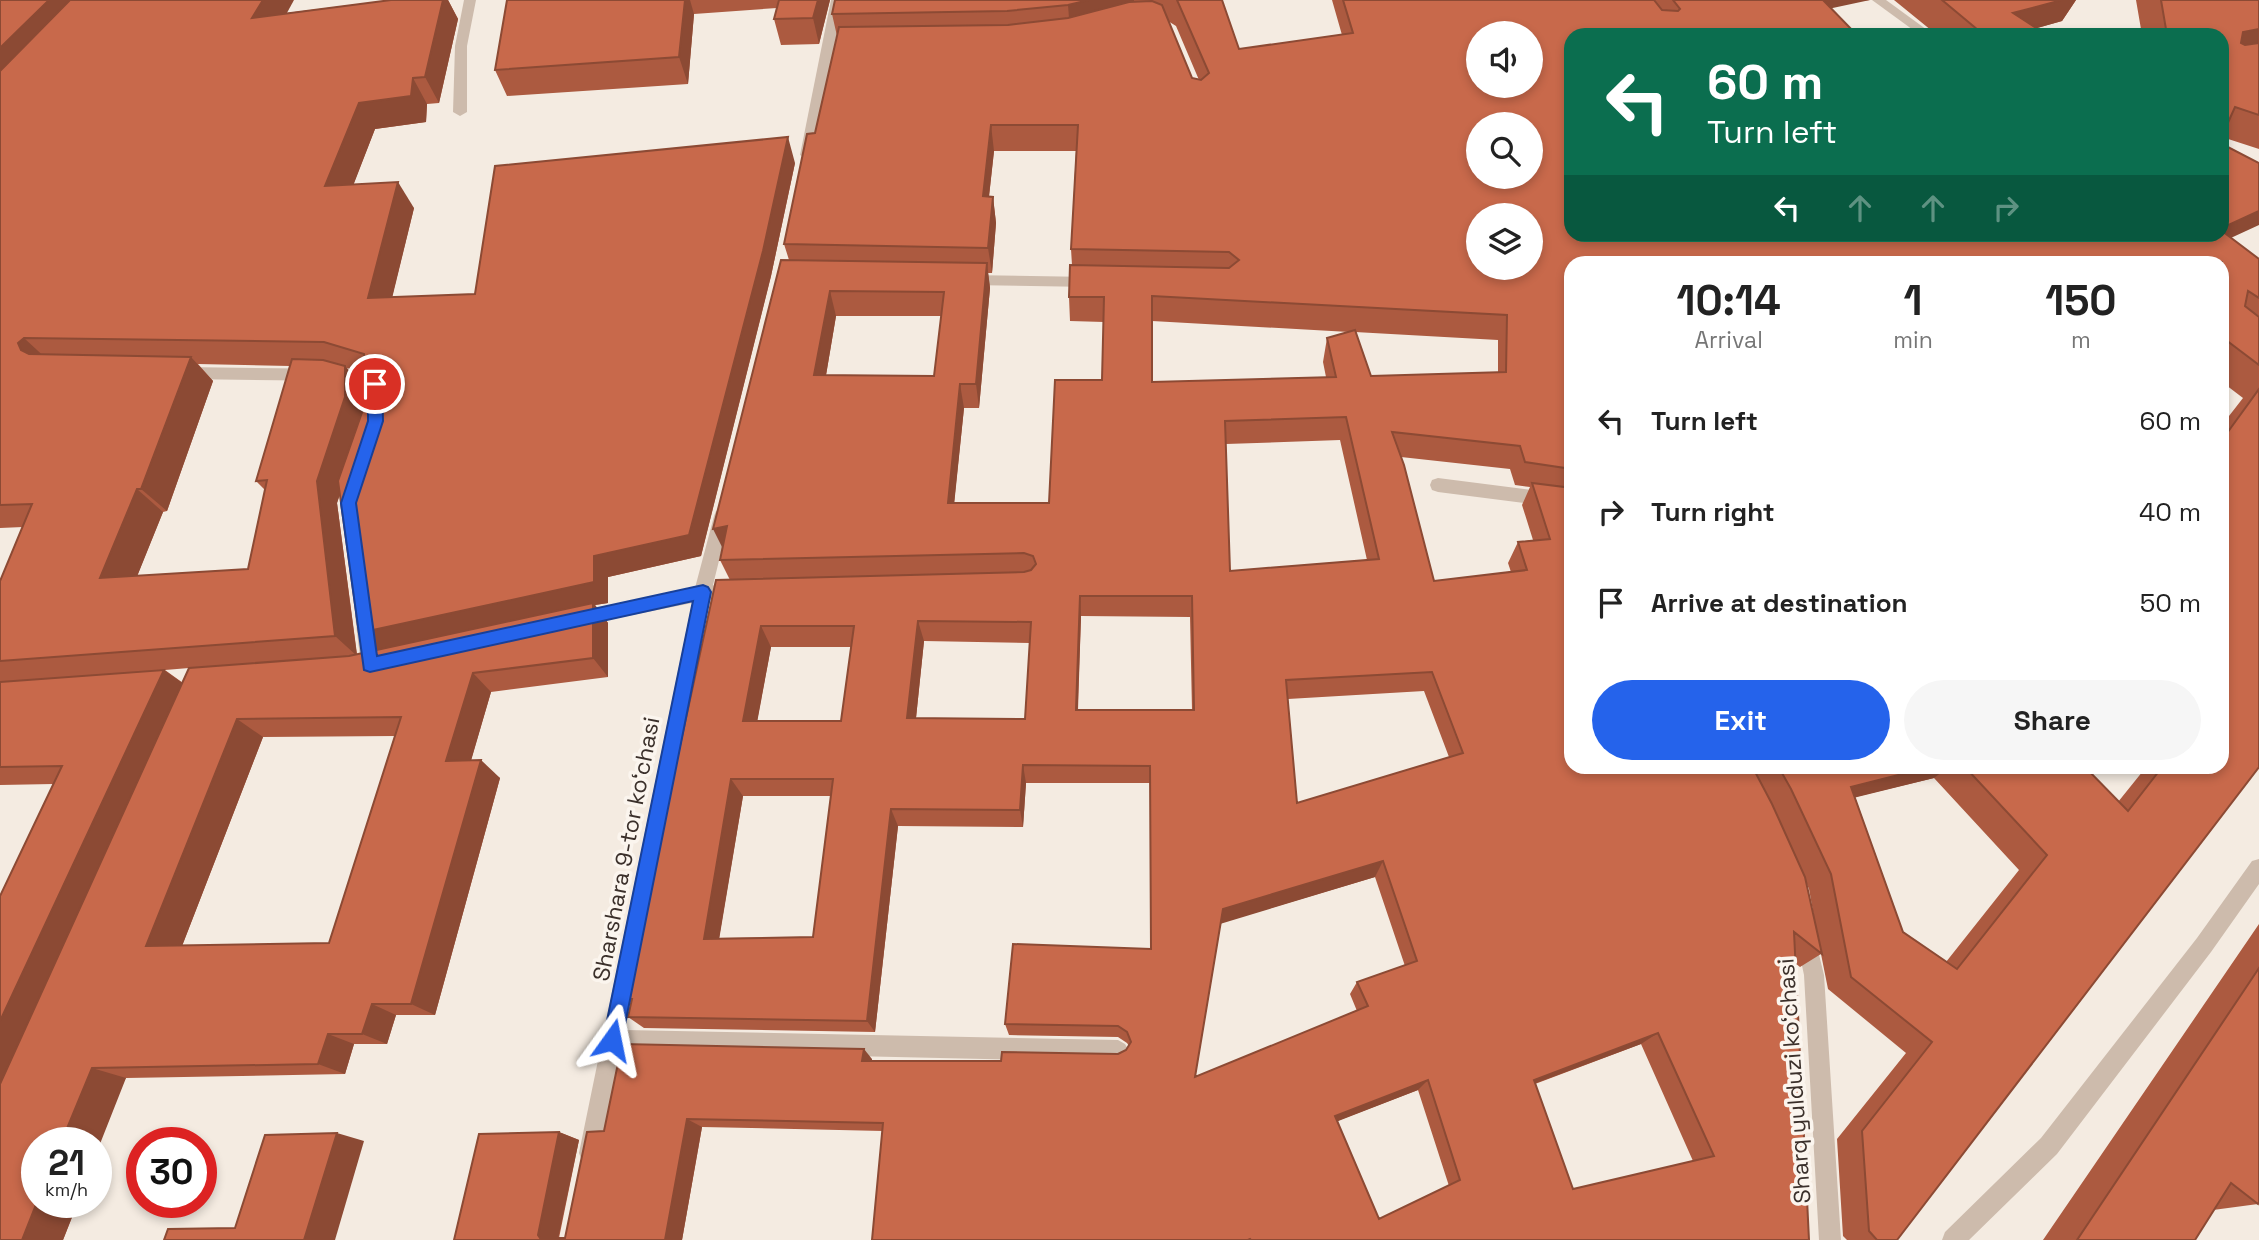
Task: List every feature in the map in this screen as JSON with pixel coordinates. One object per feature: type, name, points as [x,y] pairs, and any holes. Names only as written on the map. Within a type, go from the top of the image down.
[{"type":"street","points":[[460,112],[461,46],[471,0]]},
{"type":"street","points":[[802,160],[836,47],[837,0]]},
{"type":"street","points":[[1878,0],[1918,28]]},
{"type":"street","points":[[948,280],[1101,283]]},
{"type":"street","points":[[165,372],[359,378],[375,384],[375,409]]},
{"type":"street","points":[[1438,485],[1564,501]]},
{"type":"street","name":"Sharshara 9-tor koʻchasi","points":[[586,1173],[703,592],[726,500]]},
{"type":"street","points":[[556,624],[703,592],[730,591]]},
{"type":"street","points":[[361,597],[370,664]]},
{"type":"street","points":[[1953,1240],[2049,1146],[2259,868]]},
{"type":"street","name":"Sharq yulduzi koʻchasi","points":[[1802,914],[1814,975],[1830,1240]]},
{"type":"street","points":[[612,1040],[1118,1051]]},
{"type":"building","points":[[0,0],[49,0],[0,48]]},
{"type":"building","points":[[70,0],[263,0],[252,18],[391,0],[443,0],[425,77],[413,78],[411,96],[359,103],[325,186],[398,182],[368,298],[475,294],[495,166],[788,137],[763,251],[689,535],[594,556],[594,582],[359,633],[338,481],[367,398],[364,354],[324,342],[24,338],[18,343],[21,350],[29,354],[191,357],[141,489],[137,489],[100,578],[248,569],[267,480],[256,481],[292,359],[323,360],[345,366],[345,397],[317,481],[335,636],[0,661],[0,581],[32,504],[0,505],[0,71]]},
{"type":"building","points":[[507,0],[685,0],[679,57],[495,70]]},
{"type":"building","points":[[779,0],[818,0],[813,18],[774,19]]},
{"type":"building","points":[[835,0],[1089,0],[1068,5],[1007,11],[832,14]]},
{"type":"building","points":[[1177,0],[1222,0],[1239,49],[1353,33],[1343,0],[1654,0],[1662,10],[1678,11],[1680,9],[1673,0],[1823,0],[1850,28],[1564,28],[1564,242],[2229,242],[2229,236],[2259,259],[2259,298],[2248,291],[2245,306],[2259,317],[2259,365],[2229,342],[2229,256],[1564,256],[1564,468],[1525,462],[1520,446],[1392,432],[1404,465],[1434,581],[1527,570],[1518,542],[1550,539],[1532,483],[1564,487],[1564,774],[1756,774],[1772,804],[1805,877],[1822,954],[1794,932],[1809,1240],[872,1240],[883,1123],[687,1119],[665,1240],[454,1240],[479,1134],[559,1132],[538,1235],[540,1238],[565,1238],[587,1132],[604,1131],[622,1044],[864,1049],[862,1061],[1001,1061],[1002,1052],[1118,1054],[1126,1050],[1131,1042],[1127,1032],[1118,1026],[1005,1024],[1013,944],[1151,949],[1150,766],[1023,765],[1020,810],[891,809],[867,1021],[628,1017],[632,999],[625,999],[716,580],[1024,572],[1031,570],[1036,564],[1033,556],[1024,553],[720,560],[727,526],[713,529],[781,260],[987,263],[976,384],[960,384],[948,503],[1049,503],[1055,380],[1102,380],[1104,297],[1069,297],[1070,265],[1229,268],[1239,260],[1229,252],[1071,249],[1078,125],[991,125],[983,196],[993,197],[988,248],[784,244],[807,134],[815,133],[839,27],[1008,25],[1068,18],[1129,2],[1152,1],[1162,5],[1192,78],[1201,80],[1209,73]],"holes":[[[830,291],[944,292],[934,376],[814,375]],[[1152,296],[1507,315],[1506,372],[1371,376],[1355,330],[1327,338],[1336,377],[1152,382]],[[1346,417],[1379,559],[1230,571],[1225,421]],[[1080,596],[1192,596],[1194,710],[1076,710]],[[918,621],[1031,622],[1025,719],[907,718]],[[761,626],[854,626],[841,721],[743,721]],[[1432,672],[1463,753],[1297,803],[1286,680]],[[731,779],[833,779],[813,937],[704,939]],[[1383,861],[1417,961],[1357,982],[1368,1006],[1195,1077],[1223,909]],[[1658,1033],[1714,1156],[1573,1189],[1534,1080]],[[1428,1080],[1460,1180],[1379,1219],[1335,1116]]]},
{"type":"building","points":[[1942,0],[2062,0],[2013,13],[2036,28],[1976,28]]},
{"type":"building","points":[[2161,0],[2259,0],[2259,29],[2243,32],[2241,43],[2259,43],[2259,115],[2235,107],[2229,120],[2229,28],[2166,28]]},
{"type":"building","points":[[2229,148],[2259,163],[2259,211],[2229,225]]},
{"type":"building","points":[[2259,389],[2259,767],[1897,1240],[1877,1240],[1869,1231],[1862,1131],[1932,1042],[1851,977],[1831,874],[1783,774],[1902,774],[1851,787],[1903,932],[1957,969],[2047,855],[1971,774],[2092,774],[2128,811],[2157,774],[2229,774],[2229,430]]},
{"type":"building","points":[[593,603],[593,658],[473,673],[446,761],[481,760],[411,1004],[372,1004],[362,1034],[328,1034],[318,1064],[92,1068],[68,1127],[21,1127],[21,1218],[31,1218],[22,1240],[0,1240],[0,1084],[189,668],[349,656]],"holes":[[[401,717],[329,943],[146,946],[237,719]]]},
{"type":"building","points":[[164,670],[0,1021],[0,896],[62,766],[0,767],[0,682]]},
{"type":"building","points":[[2259,968],[2258,1204],[2231,1183],[2195,1240],[2077,1240]]},
{"type":"building","points":[[337,1133],[304,1240],[164,1240],[168,1229],[235,1228],[265,1135]]},
{"type":"route","points":[[375,384],[375,421],[348,503],[370,665],[703,592],[612,1040]]}]
